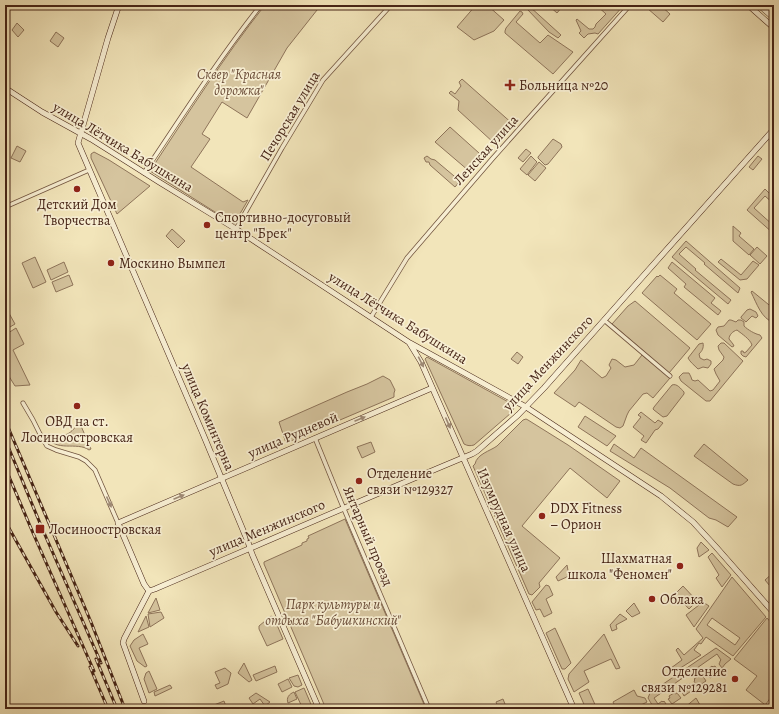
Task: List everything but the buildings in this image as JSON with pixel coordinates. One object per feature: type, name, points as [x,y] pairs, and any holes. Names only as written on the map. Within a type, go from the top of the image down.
[{"type":"street","name":"улица Коминтерна","points":[[119,5],[78,143],[319,709]]},
{"type":"street","points":[[144,173],[196,94],[250,18],[261,5]]},
{"type":"street","name":"Печорская улица","points":[[236,229],[283,146],[323,80],[391,5]]},
{"type":"street","name":"Ленская улица","points":[[371,318],[408,256],[493,158],[630,5]]},
{"type":"street","points":[[748,5],[774,28]]},
{"type":"street","points":[[759,5],[774,18]]},
{"type":"street","name":"улица Лётчика Бабушкина","points":[[5,88],[42,112],[81,133],[236,229],[410,343],[526,407],[633,477],[673,505],[697,526],[774,613]]},
{"type":"street","name":"улица Менжинского","points":[[149,591],[477,451],[526,407],[546,386],[774,129]]},
{"type":"street","points":[[5,207],[89,170]]},
{"type":"street","points":[[604,320],[670,376]]},
{"type":"street","name":"Изумрудная улица","points":[[410,343],[421,362],[574,709]]},
{"type":"street","name":"улица Рудневой","points":[[118,522],[432,388]]},
{"type":"street","points":[[23,403],[46,445],[51,449],[79,457],[86,461],[95,470],[144,584],[149,591],[123,643],[144,701]]},
{"type":"street","name":"Янтарный проезд","points":[[315,438],[429,709]]},
{"type":"green space","name":"Сквер \"Красная дорожка\"","points":[[265,5],[321,5],[287,48],[247,118],[222,102],[202,134],[210,139],[191,167],[243,202],[248,200],[234,224],[150,171],[220,66]]},
{"type":"green space","points":[[476,5],[487,5],[504,20],[494,31],[474,40],[457,27]]},
{"type":"green space","points":[[548,5],[560,5],[562,7],[557,13]]},
{"type":"green space","points":[[596,5],[624,5],[598,34],[588,34],[584,38],[579,33],[581,31],[576,20],[577,19],[589,29],[593,29],[606,14]]},
{"type":"green space","points":[[650,5],[660,5],[670,14],[663,22],[647,8]]},
{"type":"green space","points":[[529,6],[561,35],[558,38],[549,32],[527,9]]},
{"type":"green space","points":[[520,11],[523,14],[516,22],[540,43],[548,35],[573,52],[553,74],[505,33],[506,28]]},
{"type":"green space","points":[[17,23],[24,30],[18,37],[12,30]]},
{"type":"green space","points":[[56,32],[64,38],[58,47],[50,41]]},
{"type":"green space","points":[[462,79],[514,125],[498,143],[494,143],[458,110],[459,101],[449,93],[451,91],[455,94],[461,86],[459,82]]},
{"type":"green space","points":[[450,127],[482,157],[469,171],[435,142]]},
{"type":"green space","points":[[553,139],[561,144],[562,147],[548,164],[545,165],[538,157]]},
{"type":"green space","points":[[17,146],[26,151],[20,162],[11,158]]},
{"type":"green space","points":[[526,149],[531,153],[523,162],[518,158]]},
{"type":"green space","points":[[94,152],[150,186],[117,214],[91,158],[91,154]]},
{"type":"green space","points":[[427,156],[435,160],[460,181],[455,187],[430,165],[429,162],[426,162],[424,158]]},
{"type":"green space","points":[[531,156],[537,162],[527,175],[520,169]]},
{"type":"green space","points":[[758,156],[762,159],[753,170],[749,167]]},
{"type":"green space","points":[[539,162],[546,168],[535,181],[528,175]]},
{"type":"green space","points":[[765,189],[774,198],[774,204],[765,196],[754,208],[774,226],[774,234],[747,210]]},
{"type":"green space","points":[[733,226],[741,233],[739,236],[754,249],[749,255],[733,241]]},
{"type":"green space","points":[[172,229],[185,241],[178,248],[166,236]]},
{"type":"green space","points":[[686,241],[740,288],[738,293],[686,247],[679,254],[696,269],[695,270],[731,300],[728,304],[672,257]]},
{"type":"green space","points":[[757,247],[767,256],[760,264],[750,255]]},
{"type":"green space","points":[[35,257],[46,282],[33,288],[22,263]]},
{"type":"green space","points":[[721,259],[741,275],[753,261],[759,265],[747,279],[740,280],[718,262]]},
{"type":"green space","points":[[64,262],[68,272],[51,280],[47,270]]},
{"type":"green space","points":[[672,262],[715,298],[711,303],[721,311],[718,315],[684,287],[686,284],[668,268]]},
{"type":"green space","points":[[69,275],[73,285],[56,292],[52,282]]},
{"type":"green space","points":[[660,275],[677,289],[674,293],[711,324],[697,340],[642,293],[657,276],[658,277]]},
{"type":"green space","points":[[752,291],[774,309],[774,323],[766,318],[757,306],[751,292]]},
{"type":"green space","points":[[635,301],[690,348],[669,373],[612,324],[628,306]]},
{"type":"green space","points":[[5,306],[15,324],[5,330]]},
{"type":"green space","points":[[750,309],[756,312],[758,316],[756,318],[752,316],[746,322],[741,317],[747,310]]},
{"type":"green space","points":[[729,320],[736,322],[741,320],[744,322],[744,326],[760,335],[762,338],[746,357],[741,354],[741,351],[744,353],[746,352],[752,345],[750,341],[737,330],[732,333],[729,339],[734,346],[732,347],[718,335],[716,330],[718,327],[724,326]]},
{"type":"green space","points":[[16,328],[24,344],[13,350],[30,385],[15,386],[5,370],[8,367],[5,361],[5,335]]},
{"type":"green space","points":[[703,343],[699,354],[700,358],[711,361],[711,364],[708,368],[703,367],[698,369],[688,358],[699,344]]},
{"type":"green space","points":[[721,343],[724,343],[743,361],[710,401],[706,401],[681,381],[679,377],[683,373],[689,373],[692,380],[698,380],[710,391],[713,390],[720,381],[714,369],[724,357],[718,346]]},
{"type":"green space","points":[[517,352],[523,357],[518,364],[511,359]]},
{"type":"green space","points":[[642,355],[670,378],[653,398],[647,393],[643,394],[629,411],[623,426],[620,428],[616,427],[579,402],[575,407],[554,393],[575,370],[581,360],[602,378],[606,376],[611,368],[609,365],[612,359],[616,360],[625,367],[634,365]]},
{"type":"green space","points":[[427,357],[512,404],[514,408],[511,413],[474,445],[469,446],[464,444],[425,359]]},
{"type":"green space","points":[[383,376],[390,380],[395,390],[394,397],[286,443],[279,422]]},
{"type":"green space","points":[[672,385],[679,387],[684,394],[667,416],[663,417],[653,409]]},
{"type":"green space","points":[[641,412],[655,423],[658,420],[663,423],[658,429],[655,430],[646,443],[641,440],[644,436],[633,427],[641,417],[638,415]]},
{"type":"green space","points":[[585,416],[616,436],[607,446],[578,427]]},
{"type":"green space","points":[[526,419],[568,445],[620,481],[607,498],[570,468],[522,526],[560,558],[539,583],[540,587],[532,595],[529,594],[473,466],[481,455],[497,446],[523,420]]},
{"type":"green space","points":[[77,425],[81,426],[91,449],[89,450],[78,446],[61,446],[55,444],[47,436],[48,434],[61,436],[68,434]]},
{"type":"green space","points":[[371,442],[375,452],[362,458],[357,447]]},
{"type":"green space","points":[[614,444],[634,458],[641,448],[737,517],[728,527],[709,518],[670,488],[610,451]]},
{"type":"green space","points":[[704,444],[748,480],[741,485],[733,484],[694,456]]},
{"type":"green space","name":"Парк культуры и отдыха \"Бабушкинский\"","points":[[345,519],[426,709],[326,709],[264,564],[264,562],[302,545],[302,543],[307,541],[309,538],[308,536]]},
{"type":"green space","points":[[701,542],[709,550],[699,557],[697,548]]},
{"type":"green space","points":[[712,553],[731,575],[722,587],[716,578],[719,575],[708,557]]},
{"type":"green space","points":[[567,565],[569,576],[558,581],[556,577]]},
{"type":"green space","points":[[774,572],[774,582],[770,586],[765,580]]},
{"type":"green space","points":[[732,577],[766,617],[733,656],[706,637],[694,650],[701,655],[674,672],[671,668],[682,660],[676,650],[678,648],[684,655],[703,638],[696,629]],"holes":[[[712,618],[740,638],[735,645],[707,625]]]},
{"type":"green space","points":[[546,585],[549,586],[553,595],[546,599],[552,613],[544,617],[540,609],[536,610],[532,602]]},
{"type":"green space","points":[[683,586],[697,601],[689,609],[675,594]]},
{"type":"green space","points":[[156,598],[160,610],[148,613]]},
{"type":"green space","points":[[703,602],[709,606],[694,627],[686,615]]},
{"type":"green space","points":[[634,603],[640,613],[632,617],[626,611]]},
{"type":"green space","points":[[161,612],[164,618],[150,627],[148,614]]},
{"type":"green space","points":[[620,614],[627,619],[616,625],[617,629],[612,631],[610,625]]},
{"type":"green space","points":[[146,616],[149,627],[138,632]]},
{"type":"green space","points":[[271,616],[274,618],[283,639],[267,646],[259,626]]},
{"type":"green space","points":[[767,618],[774,626],[774,693],[766,704],[772,709],[768,709],[746,690],[757,676],[734,659]]},
{"type":"green space","points":[[555,628],[571,663],[565,669],[562,669],[546,633]]},
{"type":"green space","points":[[143,634],[148,644],[139,648],[147,666],[145,667],[137,661],[130,646],[134,640]]},
{"type":"green space","points":[[604,634],[620,668],[616,669],[611,659],[584,671],[589,682],[574,692],[568,679],[569,674]]},
{"type":"green space","points":[[716,648],[731,659],[722,668],[719,664],[721,660],[717,654],[654,698],[658,704],[664,701],[668,707],[658,710],[654,707],[648,698],[650,693]]},
{"type":"green space","points":[[244,663],[252,680],[249,682],[238,673]]},
{"type":"green space","points":[[275,666],[277,672],[256,681],[253,675]]},
{"type":"green space","points":[[712,666],[715,666],[719,672],[710,678],[706,672]]},
{"type":"green space","points":[[225,668],[231,673],[228,684],[217,689],[215,685],[220,683],[215,672]]},
{"type":"green space","points":[[149,671],[157,689],[149,693],[144,679],[146,673]]},
{"type":"green space","points":[[298,675],[302,685],[298,687],[294,686],[289,678]]},
{"type":"green space","points":[[702,675],[706,681],[697,687],[694,679]]},
{"type":"green space","points":[[288,679],[292,687],[282,692],[278,684]]},
{"type":"green space","points":[[687,684],[690,684],[694,689],[684,696],[681,690]]},
{"type":"green space","points":[[170,685],[172,688],[155,696],[154,692]]},
{"type":"green space","points":[[304,688],[313,709],[303,709],[295,692]]},
{"type":"green space","points":[[588,689],[597,709],[586,709],[579,693]]},
{"type":"green space","points":[[634,690],[637,696],[645,698],[647,702],[633,709],[615,709],[616,708],[613,702]]},
{"type":"green space","points":[[294,692],[297,699],[288,703],[288,696]]},
{"type":"green space","points":[[256,693],[270,702],[265,706],[260,699],[253,704],[249,698]]},
{"type":"green space","points":[[677,693],[681,698],[672,704],[668,699],[670,698],[669,696]]},
{"type":"green space","points":[[696,698],[700,705],[694,709],[684,708]]},
{"type":"green space","points":[[503,699],[507,709],[499,709],[496,702]]},
{"type":"green space","points":[[224,701],[227,709],[216,709],[214,705]]},
{"type":"tram line","points":[[770,5],[774,9]]},
{"type":"railway","points":[[5,420],[91,622],[125,709]]},
{"type":"railway","points":[[5,439],[101,663]]},
{"type":"railway","points":[[5,467],[94,671]]},
{"type":"railway","points":[[5,521],[56,612],[78,646]]},
{"type":"railway","points":[[96,659],[117,709]]},
{"type":"railway","points":[[90,667],[108,709]]},
{"type":"place","name":"Больница №20","points":[[510,85]]},
{"type":"place","name":"Детский Дом Творчества","points":[[77,189]]},
{"type":"place","name":"Спортивно-досуговый центр \"Брек\"","points":[[207,225]]},
{"type":"place","name":"Москино Вымпел","points":[[111,263]]},
{"type":"place","name":"ОВД на ст. Лосиноостровская","points":[[77,406]]},
{"type":"place","name":"Отделение связи №129327","points":[[359,481]]},
{"type":"place","name":"DDX Fitness – Орион","points":[[542,516]]},
{"type":"place","name":"Лосиноостровская","points":[[40,529]]},
{"type":"place","name":"Шахматная школа \"Феномен\"","points":[[680,566]]},
{"type":"place","name":"Облака","points":[[652,599]]},
{"type":"place","name":"Отделение связи №129281","points":[[735,679]]}]
